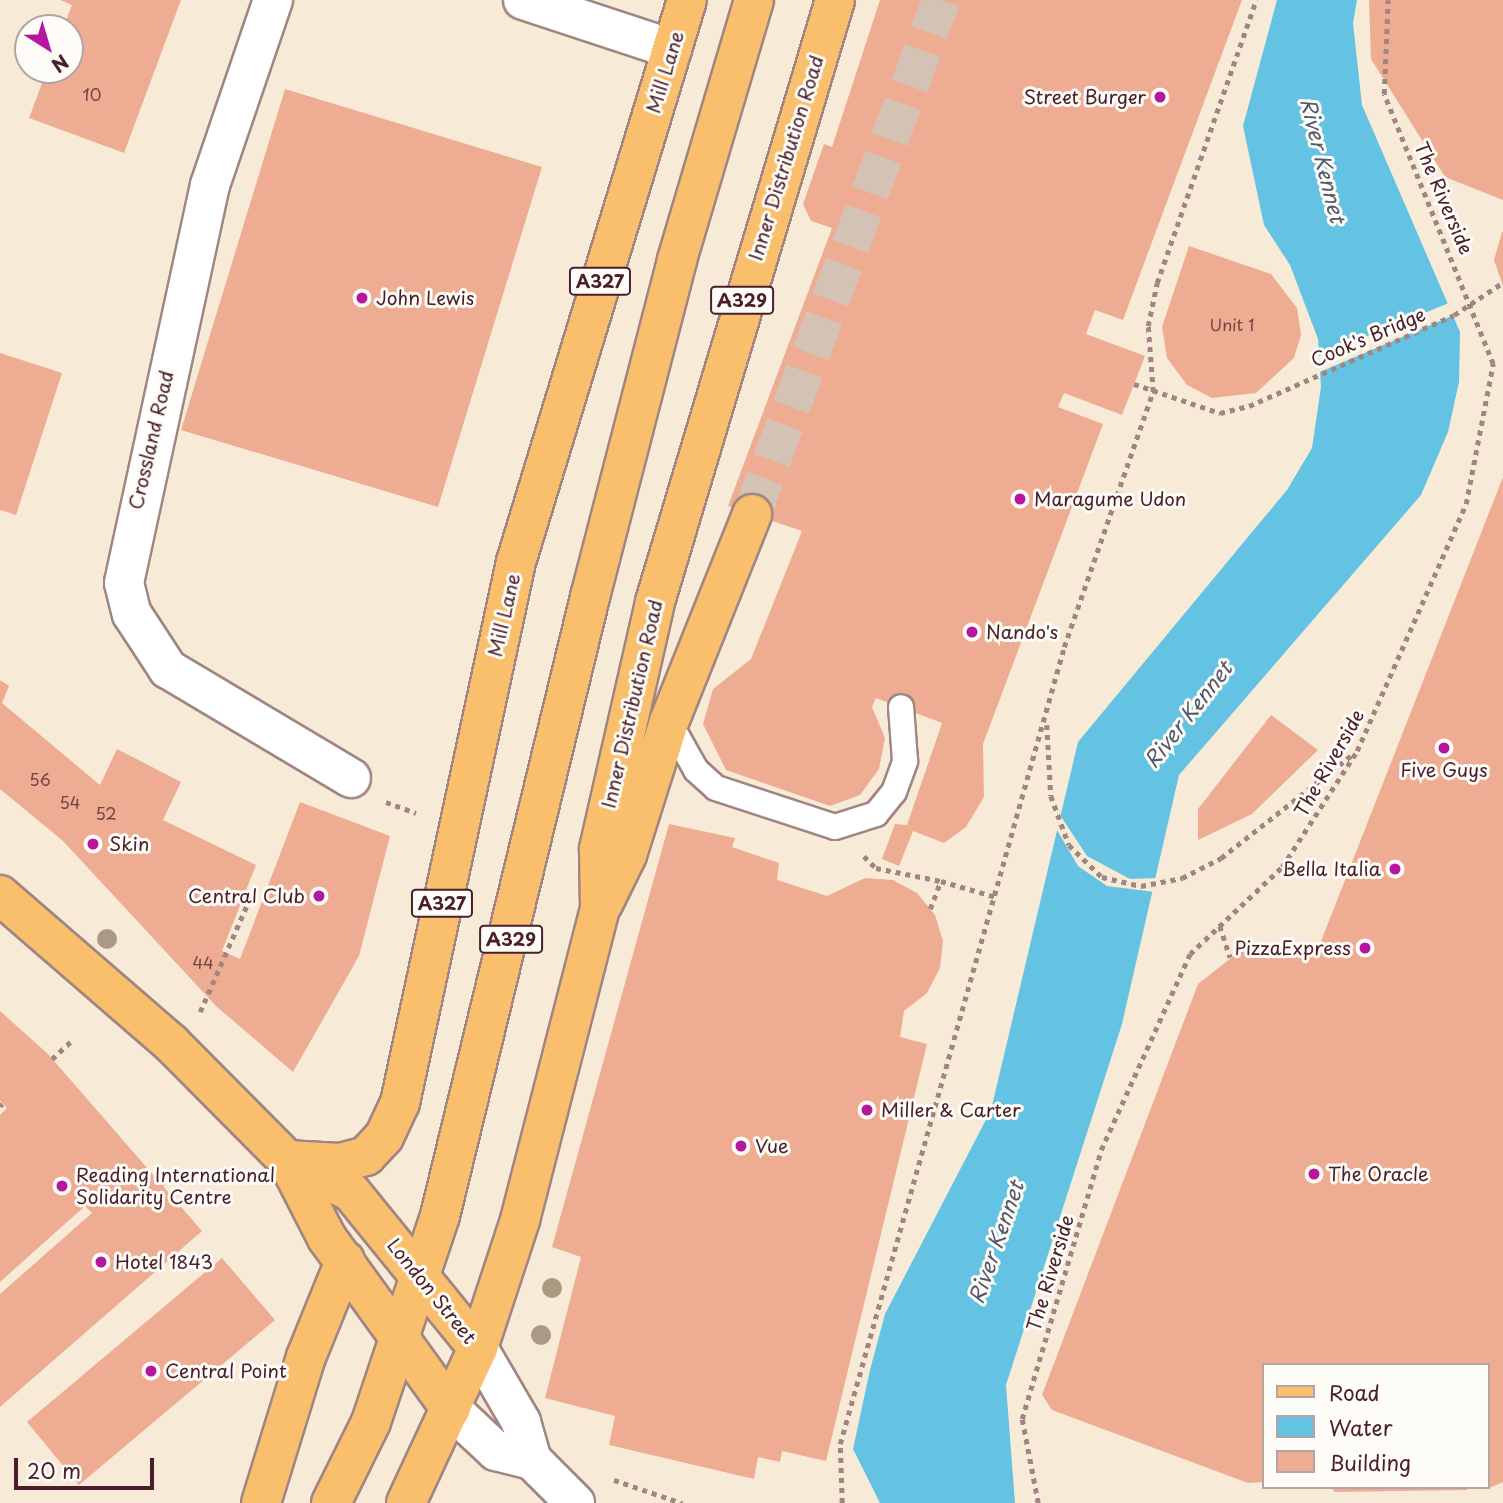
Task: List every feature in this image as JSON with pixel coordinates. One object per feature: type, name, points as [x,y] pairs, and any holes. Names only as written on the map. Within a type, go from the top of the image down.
[{"type":"main road","name":"Mill Lane","points":[[287,1160],[340,1163],[366,1156],[384,1137],[400,1103],[516,562],[687,0]]},
{"type":"main road","name":"A329","points":[[331,1503],[371,1422],[421,1277],[530,863],[590,597],[677,260],[754,0]]},
{"type":"main road","name":"Inner Distribution Road","points":[[451,1409],[478,1348],[520,1220],[600,908],[599,849],[655,602],[835,0]]},
{"type":"main road","name":"A329","points":[[600,908],[627,855],[668,722],[752,514]]},
{"type":"main road","name":"London Street","points":[[0,895],[171,1043],[287,1160],[345,1261],[451,1409]]},
{"type":"main road","name":"London Street","points":[[287,1160],[351,1192],[478,1348]]},
{"type":"main road","points":[[261,1503],[306,1357],[345,1261]]},
{"type":"main road","name":"A329","points":[[405,1503],[451,1409]]},
{"type":"street","name":"Crossland Road","points":[[273,0],[210,185],[124,583],[132,614],[168,669],[351,778]]},
{"type":"street","points":[[523,0],[672,49]]},
{"type":"street","name":"London Street","points":[[478,1348],[520,1422],[532,1460],[575,1503]]},
{"type":"street","name":"London Street","points":[[451,1409],[496,1451],[532,1460]]},
{"type":"lane","points":[[668,722],[696,770],[716,788],[835,827],[876,814],[894,792],[905,761],[901,707]]},
{"type":"path","points":[[842,1503],[840,1444],[1047,718],[1064,647],[1153,392],[1156,366],[1148,326],[1157,283],[1256,0]]},
{"type":"path","name":"The Riverside","points":[[1038,1503],[1021,1419],[1101,1150],[1190,954],[1282,867],[1357,751],[1466,504],[1493,364],[1474,304],[1384,94],[1388,0]]},
{"type":"path","name":"Cook's Bridge","points":[[1134,384],[1220,413],[1292,386],[1454,315],[1502,284]]},
{"type":"path","points":[[1047,718],[1047,774],[1059,822],[1072,850],[1096,873],[1117,883],[1156,885],[1201,869],[1250,838],[1357,751]]},
{"type":"path","points":[[835,827],[876,868],[941,881],[996,897]]},
{"type":"path","points":[[930,909],[941,881]]},
{"type":"path","points":[[171,1043],[199,1015],[253,891]]},
{"type":"path","points":[[1220,926],[1230,957]]},
{"type":"path","points":[[52,1059],[70,1042]]},
{"type":"path","points":[[161,1184],[178,1168]]},
{"type":"path","points":[[604,1473],[623,1487],[682,1503]]},
{"type":"water","name":"River Kennet","points":[[1277,0],[1357,0],[1353,23],[1362,105],[1460,332],[1459,382],[1448,432],[1421,495],[1179,775],[1122,1024],[1006,1385],[1015,1503],[880,1503],[853,1449],[870,1370],[885,1314],[991,1110],[1078,742],[1287,490],[1312,448],[1321,387],[1318,339],[1290,265],[1264,225],[1243,126]]},
{"type":"pier","points":[[1449,303],[1454,315],[1320,372],[1319,356]]},
{"type":"pier","points":[[1060,815],[1087,856],[1130,879],[1157,878],[1155,892],[1107,886],[1078,866],[1057,830]]},
{"type":"building","points":[[60,0],[181,0],[124,153],[29,118],[42,84],[84,84],[84,14],[68,14],[72,5]]},
{"type":"building","points":[[880,0],[1242,0],[1123,320],[1095,310],[1086,334],[1145,356],[1122,415],[1064,393],[1058,407],[1103,424],[983,744],[984,797],[966,827],[944,843],[913,831],[899,866],[882,859],[895,824],[907,825],[942,723],[876,698],[872,707],[885,738],[879,769],[860,795],[830,806],[726,770],[703,724],[713,689],[751,659],[802,531],[728,506],[832,228],[811,221],[803,204],[824,144],[832,147]]},
{"type":"building","points":[[1369,0],[1503,0],[1503,200],[1445,177],[1371,59]]},
{"type":"building","name":"John Lewis","points":[[285,89],[542,167],[438,507],[181,430]]},
{"type":"building","points":[[1503,232],[1503,286],[1494,260]]},
{"type":"building","points":[[1189,246],[1271,274],[1297,308],[1301,335],[1294,358],[1256,393],[1212,398],[1187,385],[1167,358],[1162,327]]},
{"type":"building","points":[[0,353],[62,373],[16,515],[0,510]]},
{"type":"building","name":"The Oracle","points":[[1503,477],[1503,1482],[1489,1488],[1489,1363],[1262,1363],[1262,1482],[1248,1483],[1052,1410],[1042,1395],[1198,984],[1245,947],[1316,954]]},
{"type":"building","points":[[0,680],[9,686],[2,703],[100,785],[117,749],[181,782],[163,820],[256,865],[222,951],[240,959],[300,802],[390,836],[359,956],[293,1072],[216,1006],[63,841],[0,789]]},
{"type":"building","points":[[1271,715],[1318,750],[1252,814],[1198,840],[1198,809]]},
{"type":"building","name":"Vue","points":[[669,824],[735,838],[732,847],[779,863],[777,880],[827,896],[865,878],[893,880],[917,893],[935,915],[943,941],[940,968],[927,993],[904,1011],[900,1037],[927,1044],[826,1461],[782,1451],[780,1462],[758,1457],[754,1479],[609,1445],[615,1416],[545,1398],[581,1257],[552,1247]]},
{"type":"building","points":[[0,1011],[48,1054],[202,1231],[0,1407],[0,1294],[92,1213],[85,1206],[0,1282],[0,1115],[7,1108],[0,1101]]},
{"type":"building","name":"Central Point","points":[[222,1258],[275,1320],[79,1485],[27,1422]]},
{"type":"building","points":[[1333,1489],[1467,1489],[1467,1490],[1334,1492]]},
{"type":"tunnel","points":[[752,514],[941,0]]},
{"type":"place","name":"Street Burger","points":[[1160,97]]},
{"type":"place","name":"John Lewis","points":[[362,298]]},
{"type":"place","name":"Maragume Udon","points":[[1020,499]]},
{"type":"place","name":"Nando's","points":[[972,632]]},
{"type":"place","name":"Five Guys","points":[[1444,748]]},
{"type":"place","name":"Skin","points":[[93,844]]},
{"type":"place","name":"Bella Italia","points":[[1395,869]]},
{"type":"place","name":"Central Club","points":[[319,896]]},
{"type":"place","name":"PizzaExpress","points":[[1365,948]]},
{"type":"place","name":"Miller & Carter","points":[[867,1110]]},
{"type":"place","name":"Vue","points":[[741,1146]]},
{"type":"place","name":"The Oracle","points":[[1314,1174]]},
{"type":"place","name":"Reading International Solidarity Centre","points":[[62,1186]]},
{"type":"place","name":"Hotel 1843","points":[[101,1262]]},
{"type":"place","name":"Central Point","points":[[151,1371]]}]
